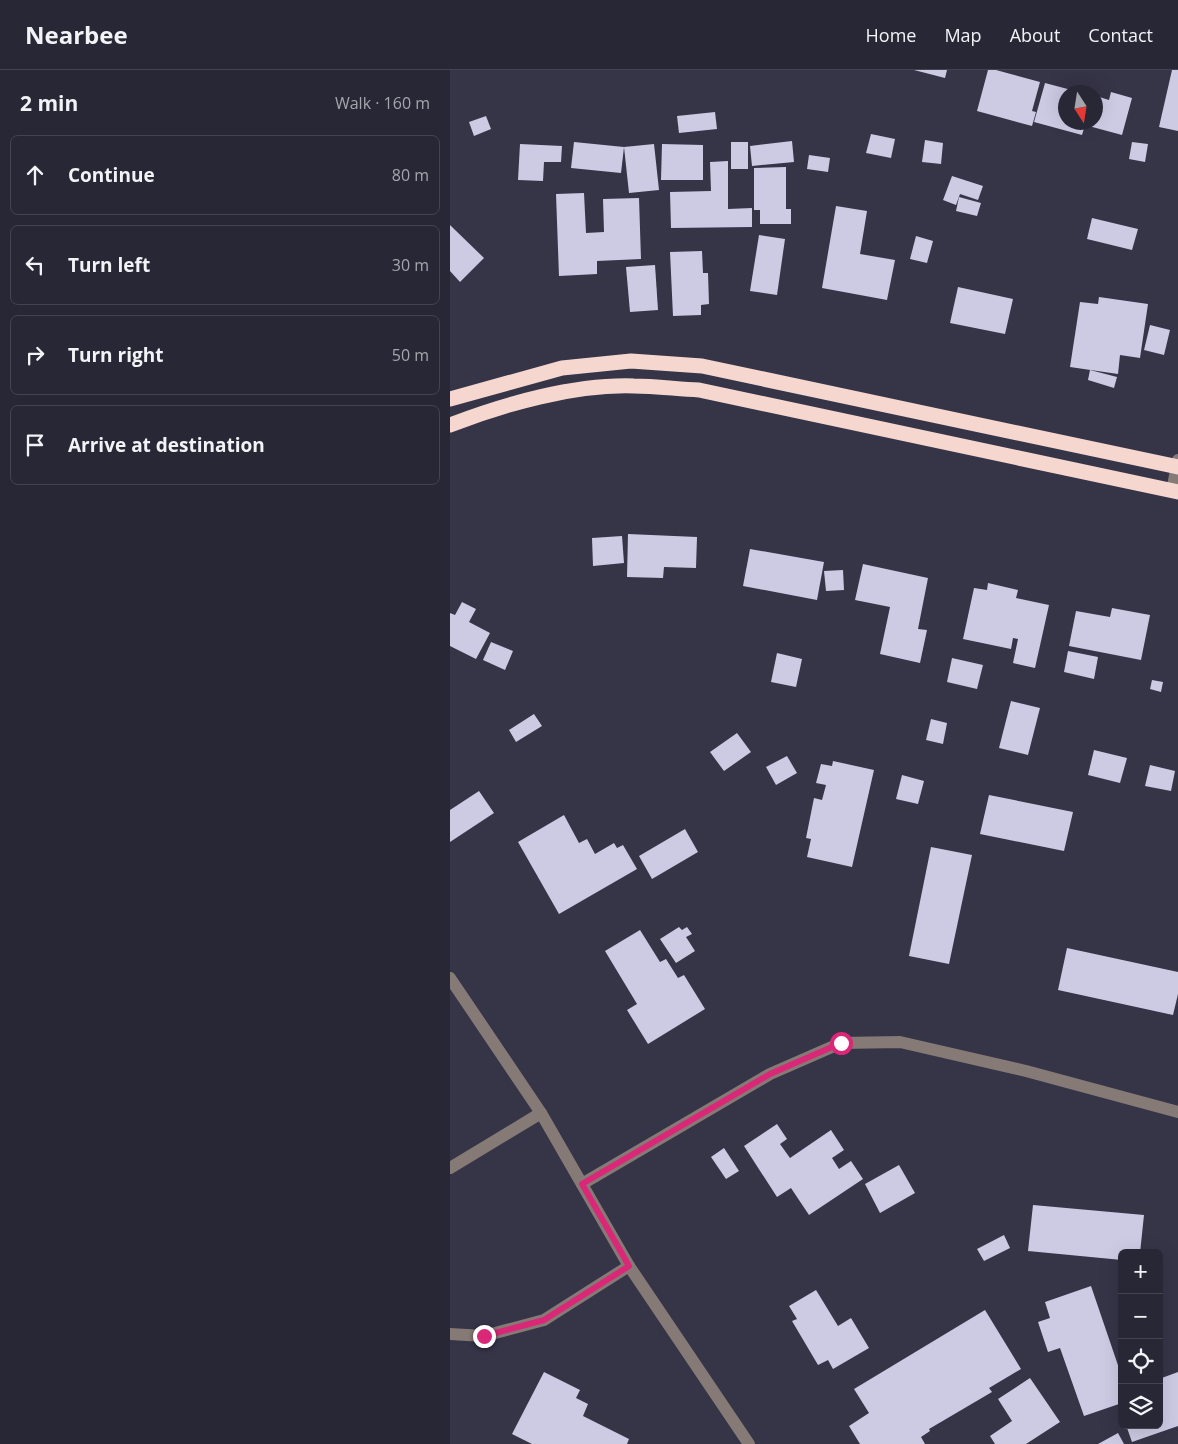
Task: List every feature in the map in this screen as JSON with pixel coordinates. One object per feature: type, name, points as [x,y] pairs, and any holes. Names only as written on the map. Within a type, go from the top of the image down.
[{"type":"highway","points":[[450,399],[562,368],[632,361],[702,366],[1177,465]]},
{"type":"highway","points":[[450,425],[473,416],[566,392],[632,386],[699,390],[1175,492]]},
{"type":"street","points":[[1175,492],[1177,465]]},
{"type":"street","points":[[450,978],[541,1113],[629,1266],[749,1444]]},
{"type":"street","points":[[582,1184],[770,1074],[841,1043],[900,1042],[1026,1071],[1178,1112]]},
{"type":"street","points":[[450,1168],[541,1113]]},
{"type":"street","points":[[450,1334],[484,1336],[544,1320],[629,1266]]},
{"type":"building","points":[[914,70],[947,70],[945,78]]},
{"type":"building","points":[[988,70],[996,70],[1040,82],[1032,111],[1036,112],[1032,126],[977,111]]},
{"type":"building","points":[[1172,70],[1178,70],[1178,131],[1159,127]]},
{"type":"building","points":[[1045,83],[1058,86],[1058,128],[1034,122]]},
{"type":"building","points":[[1111,92],[1132,98],[1122,135],[1103,130],[1103,98],[1109,100]]},
{"type":"building","points":[[715,112],[717,129],[679,133],[677,116]]},
{"type":"building","points":[[486,116],[491,129],[474,136],[469,122]]},
{"type":"building","points":[[1064,130],[1084,130],[1082,135]]},
{"type":"building","points":[[871,134],[895,139],[891,158],[866,153]]},
{"type":"building","points":[[925,140],[943,143],[941,164],[922,162]]},
{"type":"building","points":[[792,141],[794,162],[752,166],[750,146]]},
{"type":"building","points":[[574,142],[624,147],[621,173],[571,168]]},
{"type":"building","points":[[731,142],[748,142],[748,169],[731,169]]},
{"type":"building","points":[[1132,142],[1148,144],[1145,162],[1129,159]]},
{"type":"building","points":[[520,144],[562,146],[561,162],[544,162],[543,181],[518,180]]},
{"type":"building","points":[[654,144],[659,190],[629,193],[624,147]]},
{"type":"building","points":[[662,144],[703,145],[703,180],[661,180]]},
{"type":"building","points":[[809,155],[830,158],[828,172],[807,169]]},
{"type":"building","points":[[728,161],[728,209],[752,208],[752,227],[671,228],[670,192],[711,191],[710,162]]},
{"type":"building","points":[[786,167],[786,209],[791,209],[791,224],[760,224],[760,210],[754,210],[754,168]]},
{"type":"building","points":[[952,176],[983,186],[978,200],[960,194],[956,205],[943,200]]},
{"type":"building","points":[[584,193],[586,233],[604,232],[603,199],[639,198],[641,259],[597,261],[597,274],[559,276],[556,194]]},
{"type":"building","points":[[959,197],[981,203],[977,216],[956,211]]},
{"type":"building","points":[[836,206],[867,211],[860,254],[895,260],[887,300],[822,288]]},
{"type":"building","points":[[1092,218],[1138,229],[1132,250],[1087,239]]},
{"type":"building","points":[[450,225],[484,258],[460,282],[450,271]]},
{"type":"building","points":[[759,235],[785,239],[777,295],[750,291]]},
{"type":"building","points":[[916,236],[933,241],[927,263],[910,259]]},
{"type":"building","points":[[702,251],[703,273],[708,273],[709,304],[701,305],[701,315],[673,316],[670,252]]},
{"type":"building","points":[[655,265],[658,310],[630,312],[626,267]]},
{"type":"building","points":[[958,287],[1013,299],[1005,334],[950,323]]},
{"type":"building","points":[[1099,297],[1148,304],[1140,358],[1120,355],[1118,374],[1070,367],[1080,302],[1098,304]]},
{"type":"building","points":[[1150,325],[1170,330],[1164,355],[1144,350]]},
{"type":"building","points":[[1090,370],[1117,377],[1114,388],[1088,380]]},
{"type":"building","points":[[628,534],[697,537],[696,568],[664,567],[663,578],[627,577]]},
{"type":"building","points":[[622,536],[624,563],[593,566],[592,538]]},
{"type":"building","points":[[750,549],[824,562],[817,600],[743,586]]},
{"type":"building","points":[[863,564],[928,578],[918,629],[927,630],[920,663],[880,654],[890,607],[855,600]]},
{"type":"building","points":[[843,570],[844,590],[826,591],[824,571]]},
{"type":"building","points":[[988,583],[1018,590],[1016,598],[1049,605],[1035,668],[1013,663],[1018,639],[1013,638],[1011,649],[963,639],[974,588],[987,590]]},
{"type":"building","points":[[462,602],[476,609],[469,622],[490,633],[476,659],[450,646],[450,613],[455,615]]},
{"type":"building","points":[[1112,608],[1150,615],[1141,660],[1069,646],[1076,611],[1110,617]]},
{"type":"building","points":[[491,642],[513,651],[505,670],[483,660]]},
{"type":"building","points":[[1068,651],[1098,657],[1094,679],[1064,672]]},
{"type":"building","points":[[777,653],[802,659],[796,687],[771,682]]},
{"type":"building","points":[[952,658],[983,665],[977,689],[947,682]]},
{"type":"building","points":[[1152,680],[1163,682],[1161,692],[1150,689]]},
{"type":"building","points":[[1011,701],[1040,708],[1028,755],[999,748]]},
{"type":"building","points":[[534,714],[542,726],[516,742],[509,730]]},
{"type":"building","points":[[931,719],[947,723],[943,744],[926,740]]},
{"type":"building","points":[[737,733],[751,752],[724,771],[710,752]]},
{"type":"building","points":[[1094,750],[1127,758],[1120,783],[1088,775]]},
{"type":"building","points":[[787,756],[797,773],[776,785],[766,767]]},
{"type":"building","points":[[833,761],[874,770],[852,867],[807,857],[811,839],[806,838],[814,798],[822,800],[826,785],[816,783],[821,764],[832,766]]},
{"type":"building","points":[[1150,765],[1175,771],[1171,791],[1145,786]]},
{"type":"building","points":[[902,775],[924,781],[918,804],[896,799]]},
{"type":"building","points":[[479,791],[494,813],[450,842],[450,810]]},
{"type":"building","points":[[989,795],[1073,812],[1064,851],[980,834]]},
{"type":"building","points":[[564,815],[579,843],[587,839],[595,854],[614,843],[617,848],[623,845],[637,869],[559,914],[518,842]]},
{"type":"building","points":[[685,829],[698,852],[652,879],[639,856]]},
{"type":"building","points":[[931,847],[972,855],[949,964],[909,956]]},
{"type":"building","points":[[679,927],[682,930],[687,927],[692,934],[686,937],[695,951],[676,963],[660,939]]},
{"type":"building","points":[[640,930],[660,962],[666,959],[678,978],[684,975],[705,1009],[648,1044],[627,1010],[637,1004],[605,951]]},
{"type":"building","points":[[1067,948],[1178,972],[1178,994],[1173,1015],[1058,990]]},
{"type":"building","points":[[777,1124],[787,1139],[780,1144],[790,1158],[831,1130],[844,1150],[832,1158],[839,1169],[851,1161],[863,1179],[809,1215],[791,1188],[777,1197],[744,1146]]},
{"type":"building","points":[[724,1148],[739,1171],[726,1179],[711,1157]]},
{"type":"building","points":[[899,1165],[915,1193],[880,1213],[865,1184]]},
{"type":"building","points":[[1033,1205],[1144,1215],[1140,1249],[1118,1249],[1118,1260],[1028,1251]]},
{"type":"building","points":[[1004,1235],[1010,1248],[984,1261],[977,1249]]},
{"type":"building","points":[[1091,1286],[1118,1365],[1118,1404],[1084,1416],[1060,1348],[1048,1352],[1038,1322],[1050,1318],[1045,1302]]},
{"type":"building","points":[[816,1290],[838,1326],[851,1318],[869,1348],[833,1369],[828,1360],[818,1365],[792,1321],[797,1319],[789,1306]]},
{"type":"building","points":[[985,1310],[1021,1369],[989,1388],[992,1392],[929,1429],[930,1431],[921,1437],[925,1444],[860,1444],[849,1426],[869,1413],[854,1389]]},
{"type":"building","points":[[544,1372],[580,1390],[576,1398],[588,1404],[583,1416],[629,1439],[627,1444],[532,1444],[512,1434]]},
{"type":"building","points":[[1178,1372],[1178,1426],[1132,1442],[1127,1429],[1163,1429],[1163,1378]]},
{"type":"building","points":[[1030,1378],[1060,1422],[1026,1444],[995,1444],[990,1436],[1012,1421],[998,1399]]},
{"type":"building","points":[[1118,1433],[1124,1444],[1098,1444]]},
{"type":"route","points":[[484,1336],[544,1320],[629,1266],[582,1184],[770,1074],[841,1043]]}]
